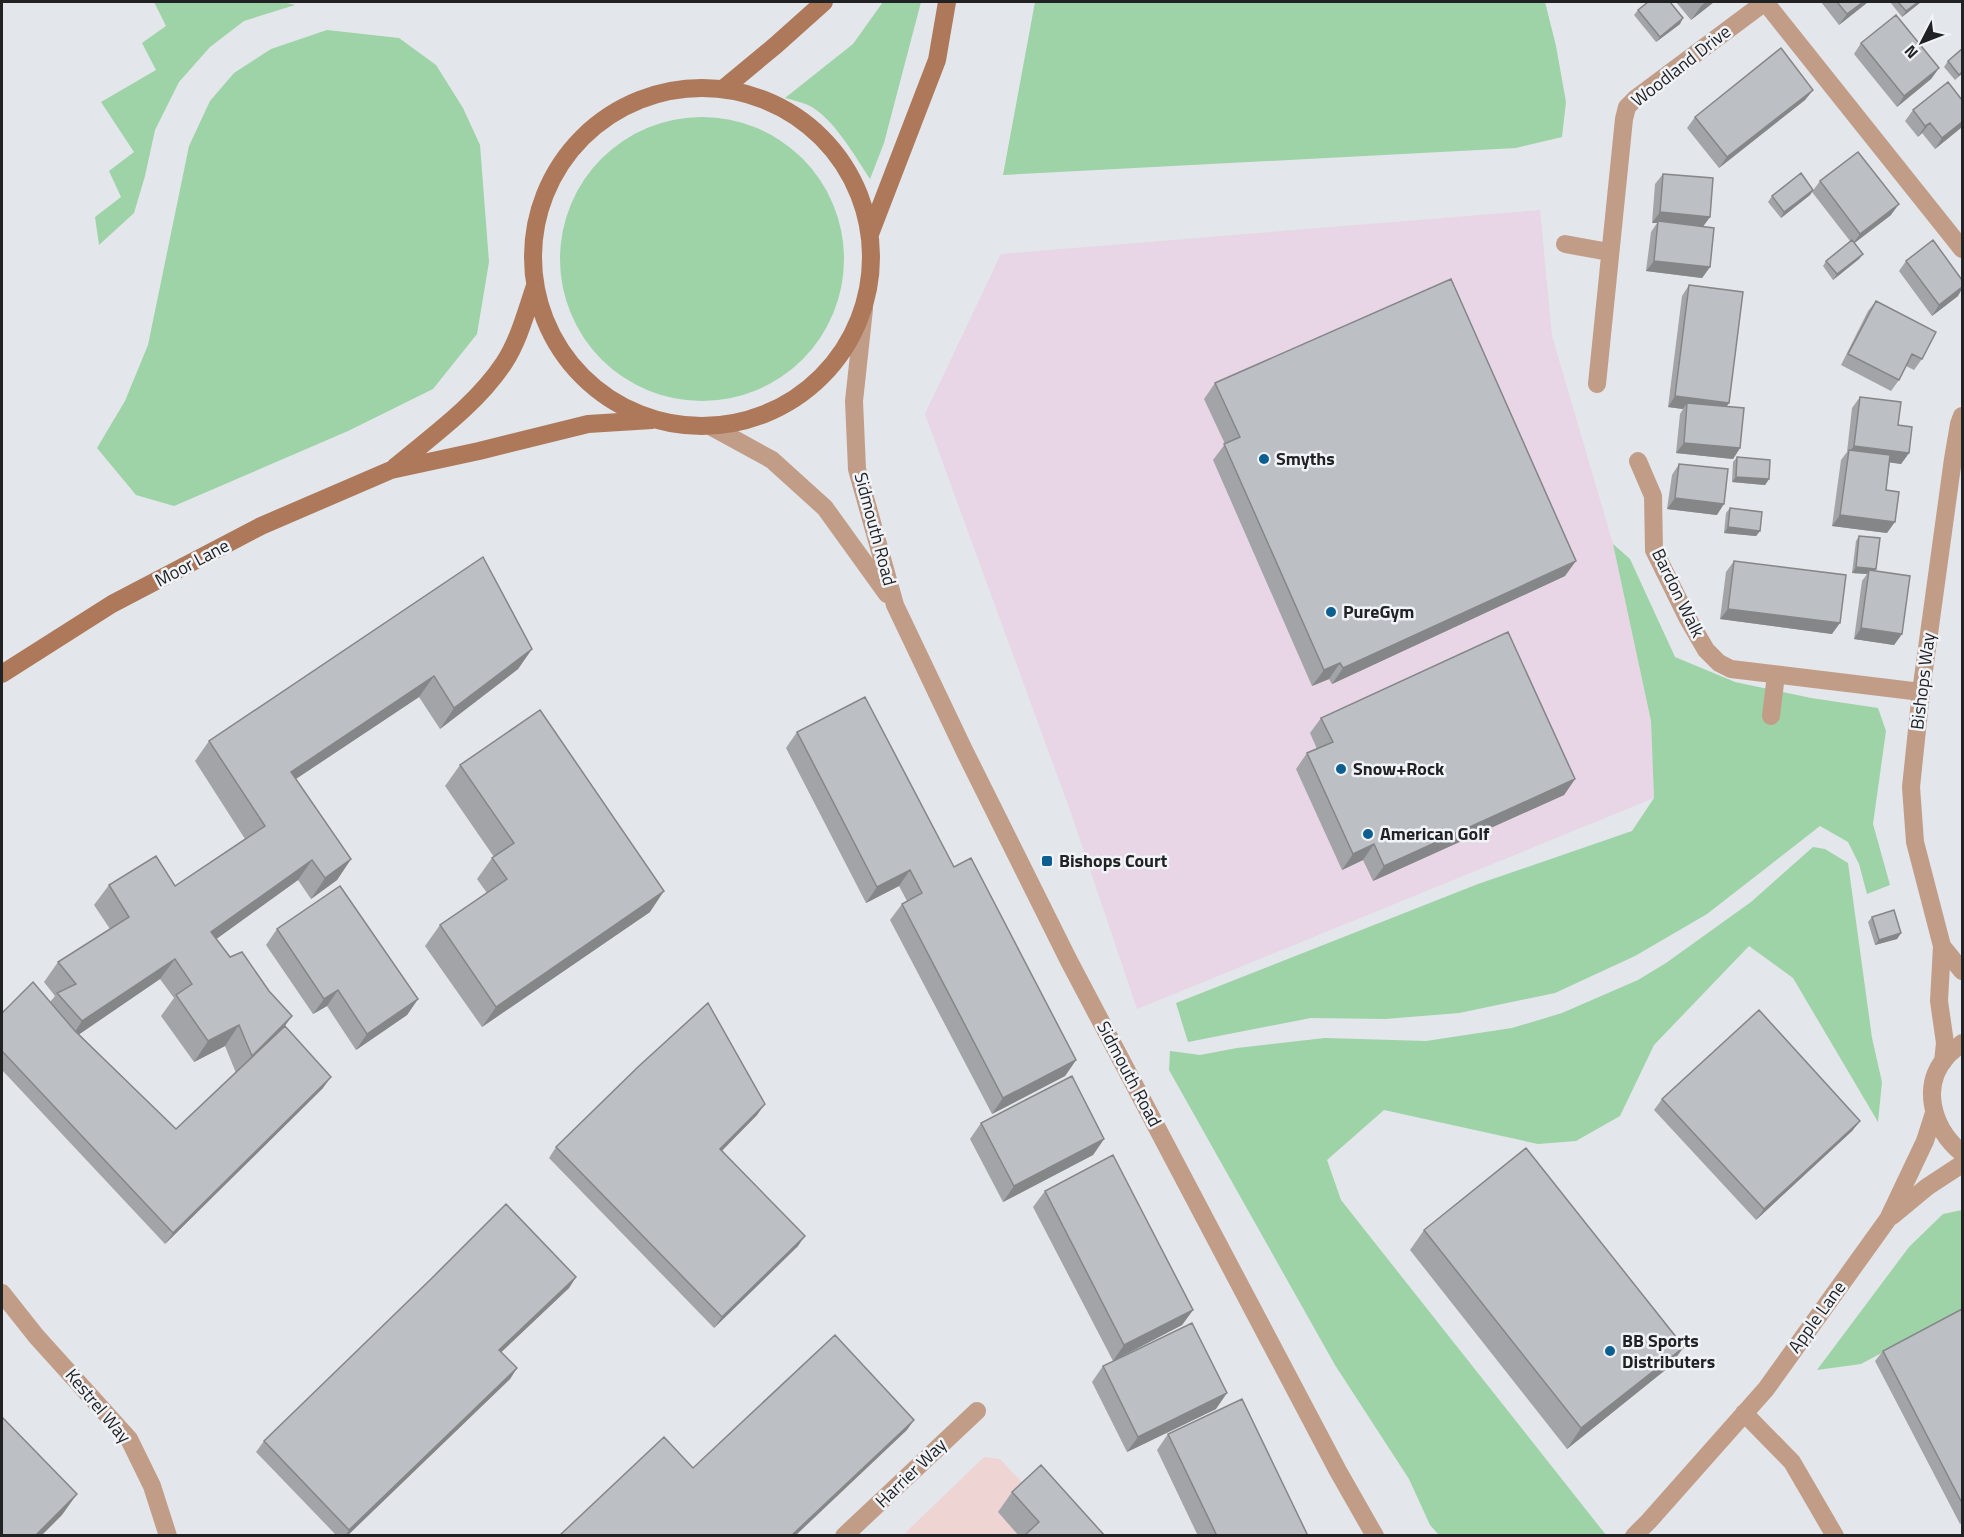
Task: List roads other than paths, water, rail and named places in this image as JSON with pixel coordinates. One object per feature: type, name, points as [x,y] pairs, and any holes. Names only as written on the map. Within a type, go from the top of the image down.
[{"type":"main road","points":[[723,89],[824,2]]},
{"type":"main road","points":[[870,234],[937,60],[947,2]]},
{"type":"main road","points":[[697,87],[723,89],[776,105],[821,136],[853,181],[870,234],[871,272],[864,309],[841,354],[806,392],[762,416],[712,427],[683,426],[654,420],[611,400],[575,370],[549,331],[535,286],[533,267],[535,225],[549,183],[570,150],[599,122],[633,102],[672,90],[697,87]]},
{"type":"main road","name":"Moor Lane","points":[[391,470],[469,405],[504,363],[517,337],[535,286]]},
{"type":"main road","name":"Moor Lane","points":[[2,674],[112,604],[261,526],[391,470],[588,424],[654,420]]},
{"type":"street","name":"Woodland Drive","points":[[1597,384],[1609,252],[1627,107],[1765,2],[1962,249]]},
{"type":"street","points":[[1565,244],[1609,252]]},
{"type":"street","name":"Sidmouth Road","points":[[864,309],[854,401],[857,469],[895,605],[1069,961],[1338,1471],[1375,1536]]},
{"type":"street","name":"Bishops Way","points":[[1943,1062],[1945,1043],[1939,1001],[1942,946],[1915,842],[1911,787],[1921,692],[1953,459],[1962,416]]},
{"type":"street","name":"Sidmouth Road","points":[[712,427],[772,460],[825,508],[895,605]]},
{"type":"street","name":"Bardon Walk","points":[[1638,461],[1653,496],[1654,550],[1688,619],[1706,650],[1719,663],[1731,669],[1921,692]]},
{"type":"street","points":[[1771,716],[1776,675]]},
{"type":"street","name":"Bishops Way","points":[[1942,946],[1962,971]]},
{"type":"street","points":[[1962,1043],[1943,1062],[1936,1075],[1932,1097],[1935,1119],[1946,1138],[1962,1153]]},
{"type":"street","name":"Apple Lane","points":[[1634,1536],[1766,1389],[1888,1218],[1925,1141],[1934,1113]]},
{"type":"street","name":"Apple Lane","points":[[1888,1218],[1927,1187],[1962,1164]]},
{"type":"street","name":"Kestrel Way","points":[[2,1293],[36,1336],[129,1439],[152,1486],[168,1536]]},
{"type":"street","name":"Harrier Way","points":[[844,1536],[977,1411]]},
{"type":"street","points":[[1744,1413],[1792,1462],[1835,1536]]},
{"type":"place","name":"Smyths","points":[[1264,459]]},
{"type":"place","name":"PureGym","points":[[1331,612]]},
{"type":"place","name":"Snow+Rock","points":[[1341,769]]},
{"type":"place","name":"American Golf","points":[[1368,834]]},
{"type":"place","name":"Bishops Court","points":[[1047,861]]},
{"type":"place","name":"BB Sports Distributers","points":[[1610,1351]]}]
